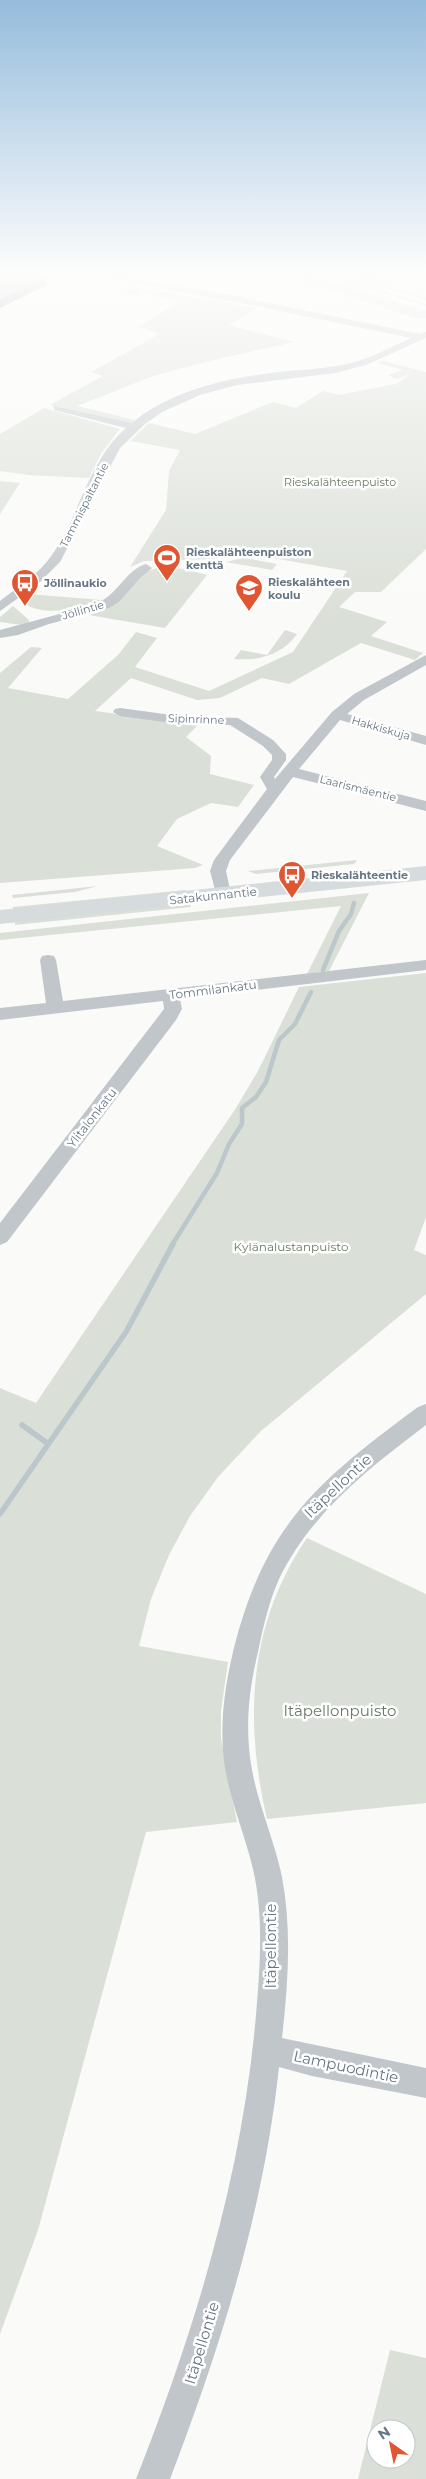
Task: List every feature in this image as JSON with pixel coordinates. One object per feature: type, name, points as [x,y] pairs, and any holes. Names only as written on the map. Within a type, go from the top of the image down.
[{"type":"main road","name":"Satakunnantie","points":[[0,917],[426,862]]},
{"type":"main road","name":"Satakunnantie","points":[[0,904],[426,874]]},
{"type":"street","name":"Tammispaltantie","points":[[0,607],[41,573],[60,552],[114,448],[134,427],[169,405],[204,391]]},
{"type":"street","points":[[58,408],[134,427]]},
{"type":"street","name":"Jöllintie","points":[[0,634],[11,633],[111,602],[137,573],[146,568]]},
{"type":"street","points":[[222,888],[218,871],[222,860],[276,788],[337,715],[359,697],[422,666]]},
{"type":"street","name":"Sipinrinne","points":[[120,712],[179,720],[233,721],[268,743],[278,754],[279,760],[267,777],[270,785],[276,788]]},
{"type":"street","name":"Hakkiskuja","points":[[337,715],[426,741]]},
{"type":"street","name":"Laarismäentie","points":[[290,771],[426,806]]},
{"type":"street","points":[[48,960],[56,1008]]},
{"type":"street","name":"Tommilankatu","points":[[0,1014],[426,964]]},
{"type":"street","name":"Ylitalonkatu","points":[[0,1237],[170,1016],[173,1009],[171,995]]},
{"type":"street","name":"Itäpellontie","points":[[153,2479],[188,2391],[221,2284],[242,2199],[267,2049],[274,1948],[273,1912],[266,1867],[246,1805],[238,1766],[235,1734],[236,1700],[248,1635],[267,1576],[300,1521],[315,1503],[362,1460],[426,1413]]},
{"type":"street","name":"Lampuodintie","points":[[267,2049],[312,2061],[426,2083]]},
{"type":"green space","points":[[76,391],[116,391],[77,406],[135,420],[130,424],[50,405]]},
{"type":"green space","name":"Rieskalähteenpuisto","points":[[323,391],[339,395],[361,391],[426,391],[426,549],[381,592],[355,592],[339,607],[387,622],[371,636],[423,653],[415,660],[361,643],[289,684],[262,678],[220,698],[197,700],[131,678],[95,711],[198,725],[186,737],[211,756],[210,774],[254,785],[238,807],[211,803],[177,819],[157,846],[203,865],[195,868],[0,883],[0,673],[31,647],[42,648],[8,688],[68,699],[118,655],[136,632],[157,638],[135,667],[209,691],[293,652],[347,571],[226,550],[220,557],[215,559],[144,561],[130,567],[166,510],[169,471],[180,450],[130,441],[149,423],[195,434],[273,402],[296,408]]},
{"type":"green space","points":[[44,408],[120,429],[102,452],[89,478],[29,475],[0,471],[0,434]]},
{"type":"green space","points":[[0,481],[20,483],[0,514]]},
{"type":"green space","points":[[242,558],[277,564],[272,570],[226,562]]},
{"type":"green space","points":[[161,567],[185,569],[207,575],[165,628],[89,615],[140,573]]},
{"type":"green space","points":[[28,594],[102,600],[100,604],[92,606],[48,611],[29,606],[22,600]]},
{"type":"green space","points":[[13,606],[29,620],[28,623],[22,625],[0,622],[0,617]]},
{"type":"green space","points":[[285,630],[297,634],[277,652],[261,658],[234,659],[241,650],[267,655]]},
{"type":"green space","points":[[357,860],[354,864],[256,874],[248,871]]},
{"type":"green space","points":[[98,886],[75,892],[13,898],[12,895]]},
{"type":"green space","points":[[186,890],[187,893],[13,911],[13,907]]},
{"type":"green space","points":[[369,893],[329,971],[307,974],[341,906],[0,940],[0,933]]},
{"type":"green space","points":[[189,902],[191,907],[15,925],[15,919]]},
{"type":"green space","name":"Kylänalustanpuisto","points":[[426,973],[426,1217],[414,1250],[426,1255],[426,1294],[261,1431],[218,1477],[190,1516],[169,1555],[151,1599],[139,1646],[228,1662],[221,1711],[221,1739],[237,1822],[146,1832],[38,2230],[0,2334],[0,1388],[36,1403],[236,1108],[258,1071],[299,987]]},
{"type":"green space","name":"Itäpellonpuisto","points":[[307,1538],[426,1594],[426,1803],[267,1819],[255,1745],[254,1709],[256,1674],[262,1639],[273,1604],[287,1571]]},
{"type":"green space","points":[[390,2350],[426,2358],[426,2479],[358,2479],[366,2447],[366,2469],[416,2469],[416,2419],[373,2419]]},
{"type":"waterway","points":[[323,970],[339,931],[351,914],[354,903]]},
{"type":"waterway","points":[[172,1245],[217,1173],[229,1144],[242,1124],[242,1108],[256,1097],[266,1082],[279,1040],[295,1024],[311,992]]},
{"type":"waterway","points":[[0,1514],[126,1332],[173,1244]]},
{"type":"waterway","points":[[22,1425],[47,1443]]},
{"type":"place","name":"Rieskalähteenpuiston kenttä","points":[[167,582]]},
{"type":"place","name":"Jöllinaukio","points":[[25,607]]},
{"type":"place","name":"Rieskalähteen koulu","points":[[249,612]]},
{"type":"place","name":"Rieskalähteentie","points":[[292,899]]}]
